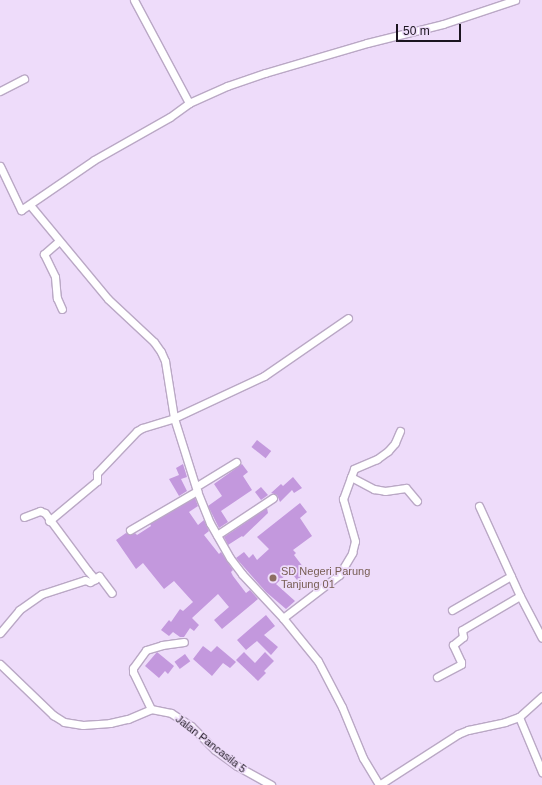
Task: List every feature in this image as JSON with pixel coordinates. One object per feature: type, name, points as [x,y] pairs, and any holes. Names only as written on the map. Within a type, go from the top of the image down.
[{"type":"street","points":[[134,0],[189,103]]},
{"type":"street","points":[[0,166],[21,210],[94,160],[170,117],[189,103],[227,86],[265,73],[443,24],[515,0]]},
{"type":"street","points":[[0,91],[24,78]]},
{"type":"street","points":[[30,205],[108,299],[154,342],[161,352],[165,361],[174,418],[197,489],[210,523],[230,558],[242,574],[283,618],[318,661],[344,712],[363,758],[379,785],[458,734],[519,717],[542,696]]},
{"type":"street","points":[[59,241],[44,254],[55,277],[56,298],[62,310]]},
{"type":"street","points":[[49,521],[97,481],[97,473],[137,431],[174,418],[264,376],[348,318]]},
{"type":"street","points":[[283,618],[339,575],[352,553],[355,541],[343,499],[354,469],[377,459],[388,451],[395,443],[400,431]]},
{"type":"street","points":[[130,530],[197,489],[236,462]]},
{"type":"street","points":[[351,477],[374,489],[385,492],[406,488],[417,501]]},
{"type":"street","points":[[217,535],[273,498]]},
{"type":"street","points":[[479,506],[520,596],[542,638]]},
{"type":"street","points":[[24,517],[40,511],[45,513],[49,521],[95,579]]},
{"type":"street","points":[[0,633],[19,610],[42,594],[85,580],[90,582],[99,576],[112,593]]},
{"type":"street","points":[[452,610],[511,576]]},
{"type":"street","points":[[437,677],[460,664],[453,645],[463,637],[462,630],[520,596]]},
{"type":"street","points":[[0,664],[53,715],[64,722],[83,725],[119,721],[151,709],[133,672],[133,668],[146,650],[162,645],[184,642]]},
{"type":"street","name":"Jalan Pancasila 5","points":[[151,709],[171,713],[185,722],[215,750],[237,766],[271,785]]},
{"type":"street","points":[[519,717],[542,772]]},
{"type":"building","points":[[257,440],[271,451],[266,458],[251,447]]},
{"type":"building","points":[[183,464],[187,477],[181,479],[187,491],[179,496],[169,479],[179,475],[176,468]]},
{"type":"building","points":[[242,464],[248,472],[243,476],[252,490],[221,511],[228,522],[219,528],[208,506],[222,496],[214,484]]},
{"type":"building","points":[[293,477],[302,488],[294,493],[292,490],[280,502],[277,495],[271,493],[281,484],[283,486]]},
{"type":"building","points":[[261,487],[268,495],[261,500],[255,492]]},
{"type":"building","points":[[195,498],[198,506],[189,512],[198,525],[204,520],[209,531],[204,535],[219,554],[221,552],[233,570],[231,572],[233,576],[246,593],[250,590],[258,599],[222,629],[214,620],[229,607],[218,594],[192,618],[199,625],[194,631],[190,628],[184,637],[180,637],[173,632],[169,636],[161,630],[169,620],[171,622],[180,609],[183,611],[193,602],[174,581],[164,589],[143,563],[136,569],[116,540],[126,533],[130,535],[135,533],[137,535],[151,526],[150,524]]},
{"type":"building","points":[[300,503],[307,512],[300,518],[312,536],[293,550],[296,553],[294,555],[307,572],[297,580],[290,571],[276,584],[295,601],[286,609],[266,592],[236,558],[244,552],[249,558],[253,554],[257,560],[269,549],[257,537]]},
{"type":"building","points":[[267,508],[268,513],[243,537],[242,536],[228,545],[224,537]]},
{"type":"building","points":[[266,615],[275,626],[264,635],[278,647],[271,655],[257,641],[246,650],[237,640]]},
{"type":"building","points":[[203,646],[211,652],[217,646],[236,662],[230,668],[223,663],[212,676],[193,659]]},
{"type":"building","points":[[157,652],[174,666],[168,674],[165,671],[159,678],[145,666]]},
{"type":"building","points":[[244,652],[255,663],[265,652],[274,661],[264,671],[266,673],[258,681],[236,660]]},
{"type":"building","points":[[185,654],[190,661],[180,669],[174,662]]},
{"type":"place","name":"SD Negeri Parung Tanjung 01","points":[[273,578]]}]
